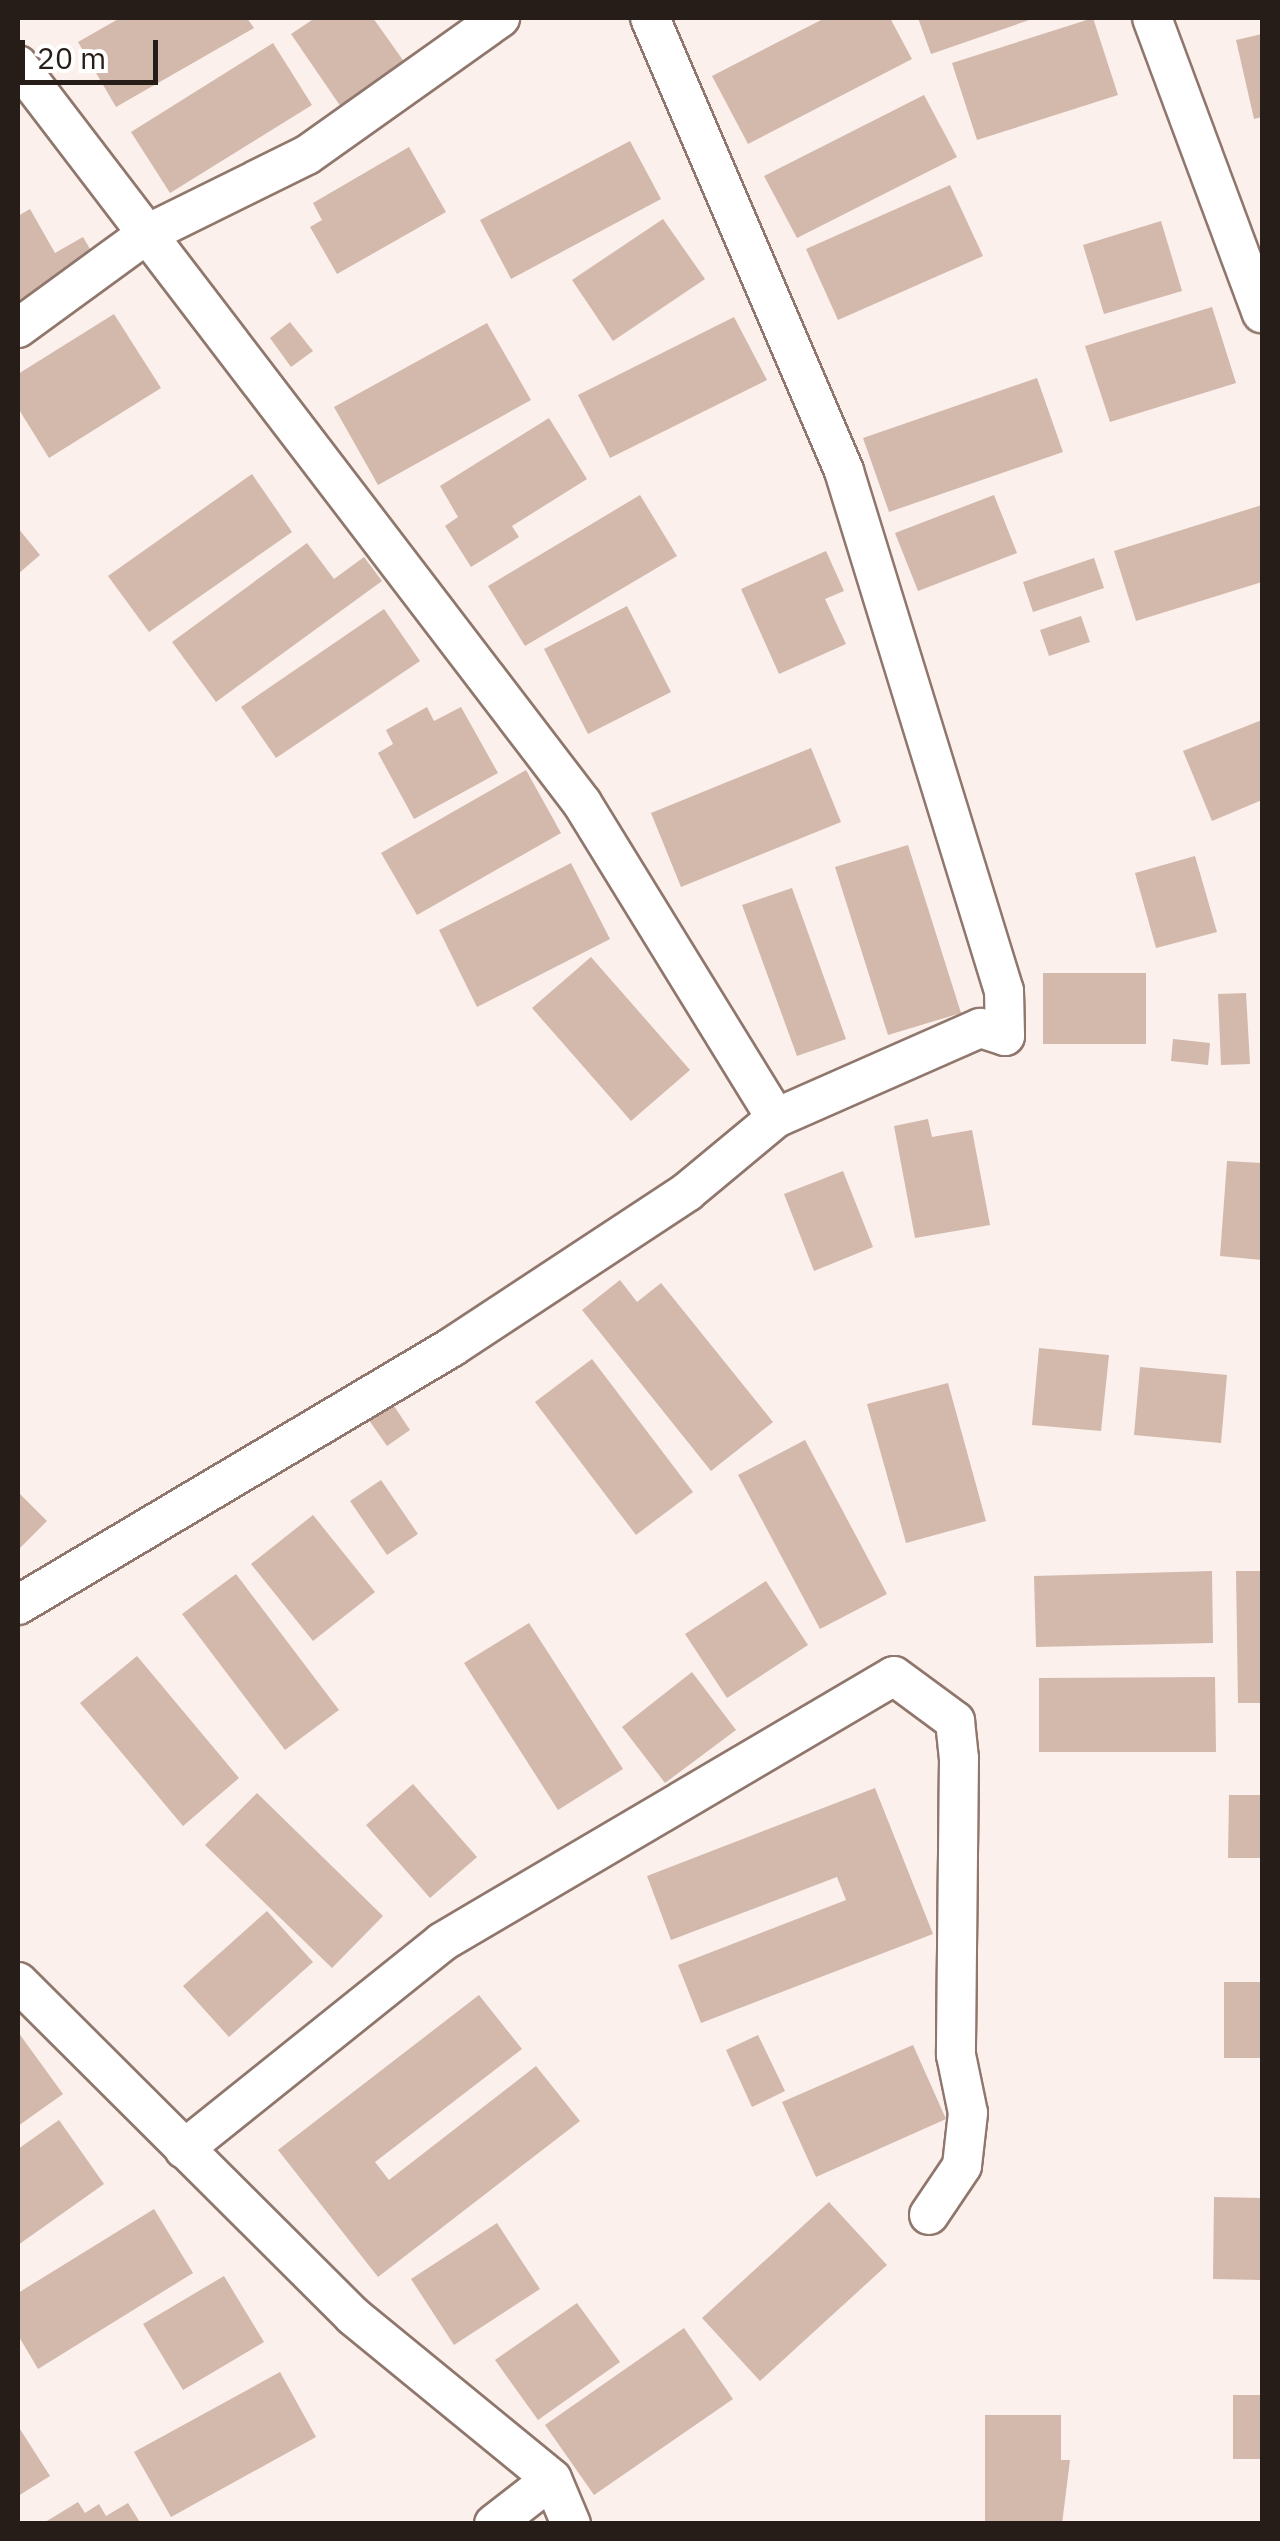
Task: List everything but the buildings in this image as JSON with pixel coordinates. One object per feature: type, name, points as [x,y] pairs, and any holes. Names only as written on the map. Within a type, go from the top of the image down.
[{"type":"street","points":[[18,328],[147,234],[307,155],[500,18]]},
{"type":"street","points":[[18,1605],[452,1347],[687,1192],[776,1118],[980,1028],[1005,1036],[1004,992],[844,471],[650,18]]},
{"type":"street","points":[[1152,18],[1262,314]]},
{"type":"street","points":[[18,65],[582,804],[776,1118]]},
{"type":"street","points":[[184,2149],[442,1942],[894,1676],[955,1721],[959,1758],[956,2055],[968,2112],[962,2166],[929,2215]]},
{"type":"street","points":[[18,1982],[354,2316],[552,2480],[572,2524]]},
{"type":"street","points":[[494,2524],[552,2480]]}]
